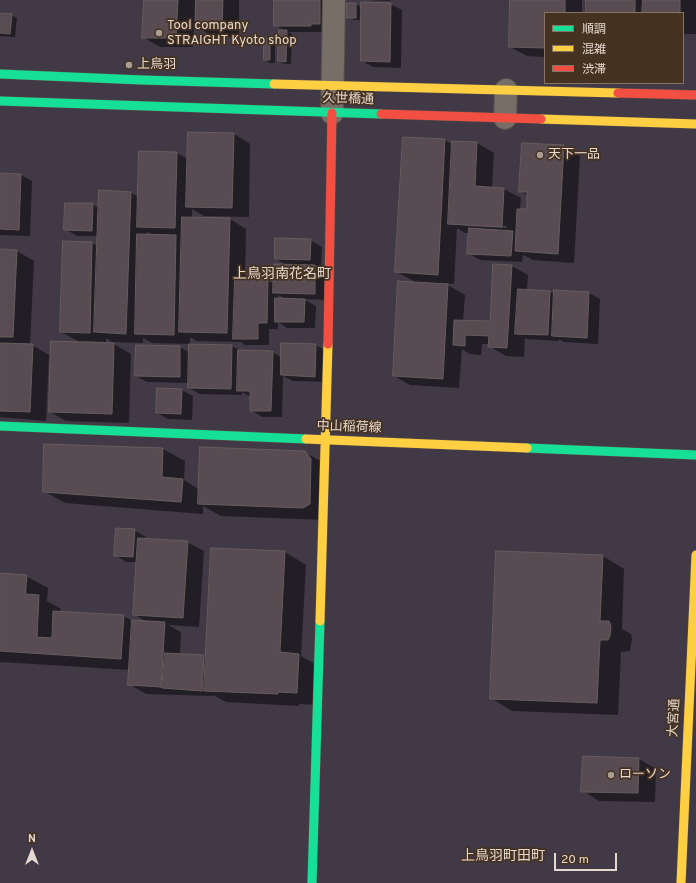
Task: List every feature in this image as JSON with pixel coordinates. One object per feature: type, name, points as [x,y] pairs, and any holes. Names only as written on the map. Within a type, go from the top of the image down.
[{"type":"street","points":[[312,883],[326,440],[334,0]]},
{"type":"street","name":"久世橋通","points":[[0,74],[142,80],[696,95]]},
{"type":"street","points":[[142,80],[142,106]]},
{"type":"street","points":[[505,118],[506,90]]},
{"type":"street","name":"久世橋通","points":[[0,101],[696,124]]},
{"type":"street","name":"中山稲荷線","points":[[0,426],[696,455]]},
{"type":"street","name":"大宮通","points":[[681,883],[696,555]]},
{"type":"shaded area","points":[[0,0],[696,0],[696,883],[0,883]]},
{"type":"building","points":[[144,0],[178,0],[176,38],[142,38]]},
{"type":"building","points":[[196,0],[223,0],[222,28],[196,27]]},
{"type":"building","points":[[274,0],[320,0],[320,24],[311,24],[311,26],[274,26]]},
{"type":"building","points":[[510,0],[565,0],[565,12],[544,12],[544,48],[509,47]]},
{"type":"building","points":[[586,0],[635,0],[635,12],[586,12]]},
{"type":"building","points":[[643,0],[680,0],[680,12],[642,12]]},
{"type":"building","points":[[361,2],[391,3],[390,62],[361,61]]},
{"type":"building","points":[[347,3],[356,3],[356,18],[347,18]]},
{"type":"building","points":[[0,13],[12,14],[10,34],[0,33]]},
{"type":"building","points":[[279,30],[287,30],[286,62],[278,61]]},
{"type":"building","points":[[264,38],[270,38],[270,60],[264,60]]},
{"type":"building","points":[[188,132],[234,133],[232,208],[186,207]]},
{"type":"building","points":[[403,137],[445,139],[438,275],[395,272]]},
{"type":"building","points":[[452,141],[477,142],[475,186],[504,188],[502,227],[448,224]]},
{"type":"building","points":[[522,143],[564,145],[558,254],[515,251],[517,209],[527,209],[527,192],[519,192]]},
{"type":"building","points":[[139,151],[177,152],[175,228],[137,227]]},
{"type":"building","points":[[0,173],[21,174],[19,230],[0,229]]},
{"type":"building","points":[[99,190],[131,192],[126,334],[94,332]]},
{"type":"building","points":[[65,203],[93,203],[92,231],[64,230]]},
{"type":"building","points":[[182,217],[230,218],[227,333],[179,332]]},
{"type":"building","points":[[469,228],[513,231],[511,256],[467,254]]},
{"type":"building","points":[[137,234],[176,235],[174,335],[135,334]]},
{"type":"building","points":[[275,238],[311,239],[310,260],[275,259]]},
{"type":"building","points":[[63,241],[92,242],[90,333],[60,332]]},
{"type":"building","points":[[0,249],[17,250],[13,337],[0,337]]},
{"type":"building","points":[[274,264],[315,265],[315,294],[273,293]]},
{"type":"building","points":[[493,264],[512,265],[507,348],[488,347],[489,336],[465,335],[465,346],[453,345],[454,320],[490,321]]},
{"type":"building","points":[[235,278],[268,279],[267,323],[258,323],[258,339],[233,339]]},
{"type":"building","points":[[398,281],[448,284],[443,379],[393,376]]},
{"type":"building","points":[[518,289],[550,291],[548,335],[515,334]]},
{"type":"building","points":[[554,290],[589,292],[587,338],[552,336]]},
{"type":"building","points":[[275,298],[305,299],[304,322],[275,322]]},
{"type":"building","points":[[51,341],[114,343],[112,414],[49,412]]},
{"type":"building","points":[[0,343],[33,344],[30,412],[0,411]]},
{"type":"building","points":[[281,343],[316,344],[315,377],[281,375]]},
{"type":"building","points":[[189,344],[232,345],[231,389],[188,388]]},
{"type":"building","points":[[136,345],[180,346],[180,377],[135,376]]},
{"type":"building","points":[[238,350],[273,351],[271,411],[250,411],[250,391],[237,391]]},
{"type":"building","points":[[157,388],[182,389],[181,414],[156,413]]},
{"type":"building","points":[[44,444],[163,448],[162,477],[183,479],[181,502],[43,492]]},
{"type":"building","points":[[200,447],[305,451],[311,459],[310,504],[303,508],[198,504]]},
{"type":"building","points":[[116,528],[135,529],[133,557],[114,556]]},
{"type":"building","points":[[138,538],[188,541],[183,618],[133,615]]},
{"type":"building","points":[[211,548],[285,551],[280,652],[299,654],[297,693],[278,692],[278,694],[204,691]]},
{"type":"building","points":[[496,551],[603,555],[600,621],[609,621],[611,626],[608,640],[600,640],[597,703],[490,699]]},
{"type":"building","points":[[0,573],[27,575],[25,594],[39,595],[37,637],[52,638],[53,611],[124,615],[121,659],[0,651]]},
{"type":"building","points":[[132,620],[165,622],[161,687],[128,685]]},
{"type":"building","points":[[165,653],[204,655],[202,691],[162,688]]},
{"type":"building","points":[[583,756],[639,758],[638,793],[581,792]]},
{"type":"traffic: fast","points":[[0,74],[274,84]]},
{"type":"traffic: fast","points":[[0,101],[381,114]]},
{"type":"traffic: fast","points":[[0,426],[306,439]]},
{"type":"traffic: fast","points":[[527,448],[696,455]]},
{"type":"traffic: fast","points":[[312,883],[320,621]]},
{"type":"traffic: slow","points":[[274,84],[618,93]]},
{"type":"traffic: slow","points":[[541,119],[696,124]]},
{"type":"traffic: slow","points":[[320,621],[328,344]]},
{"type":"traffic: slow","points":[[306,439],[527,448]]},
{"type":"traffic: slow","points":[[681,883],[696,555]]},
{"type":"traffic: jam","points":[[618,93],[696,95]]},
{"type":"traffic: jam","points":[[328,344],[332,113]]},
{"type":"traffic: jam","points":[[381,114],[541,119]]},
{"type":"place","name":"Tool company STRAIGHT Kyoto shop","points":[[159,33]]},
{"type":"place","name":"上鳥羽","points":[[129,65]]},
{"type":"place","name":"天下一品","points":[[540,155]]},
{"type":"place","name":"ローソン","points":[[611,775]]},
{"type":"district","name":"上鳥羽南花名町","points":[[282,275]]},
{"type":"district","name":"上鳥羽町田町","points":[[503,857]]}]
